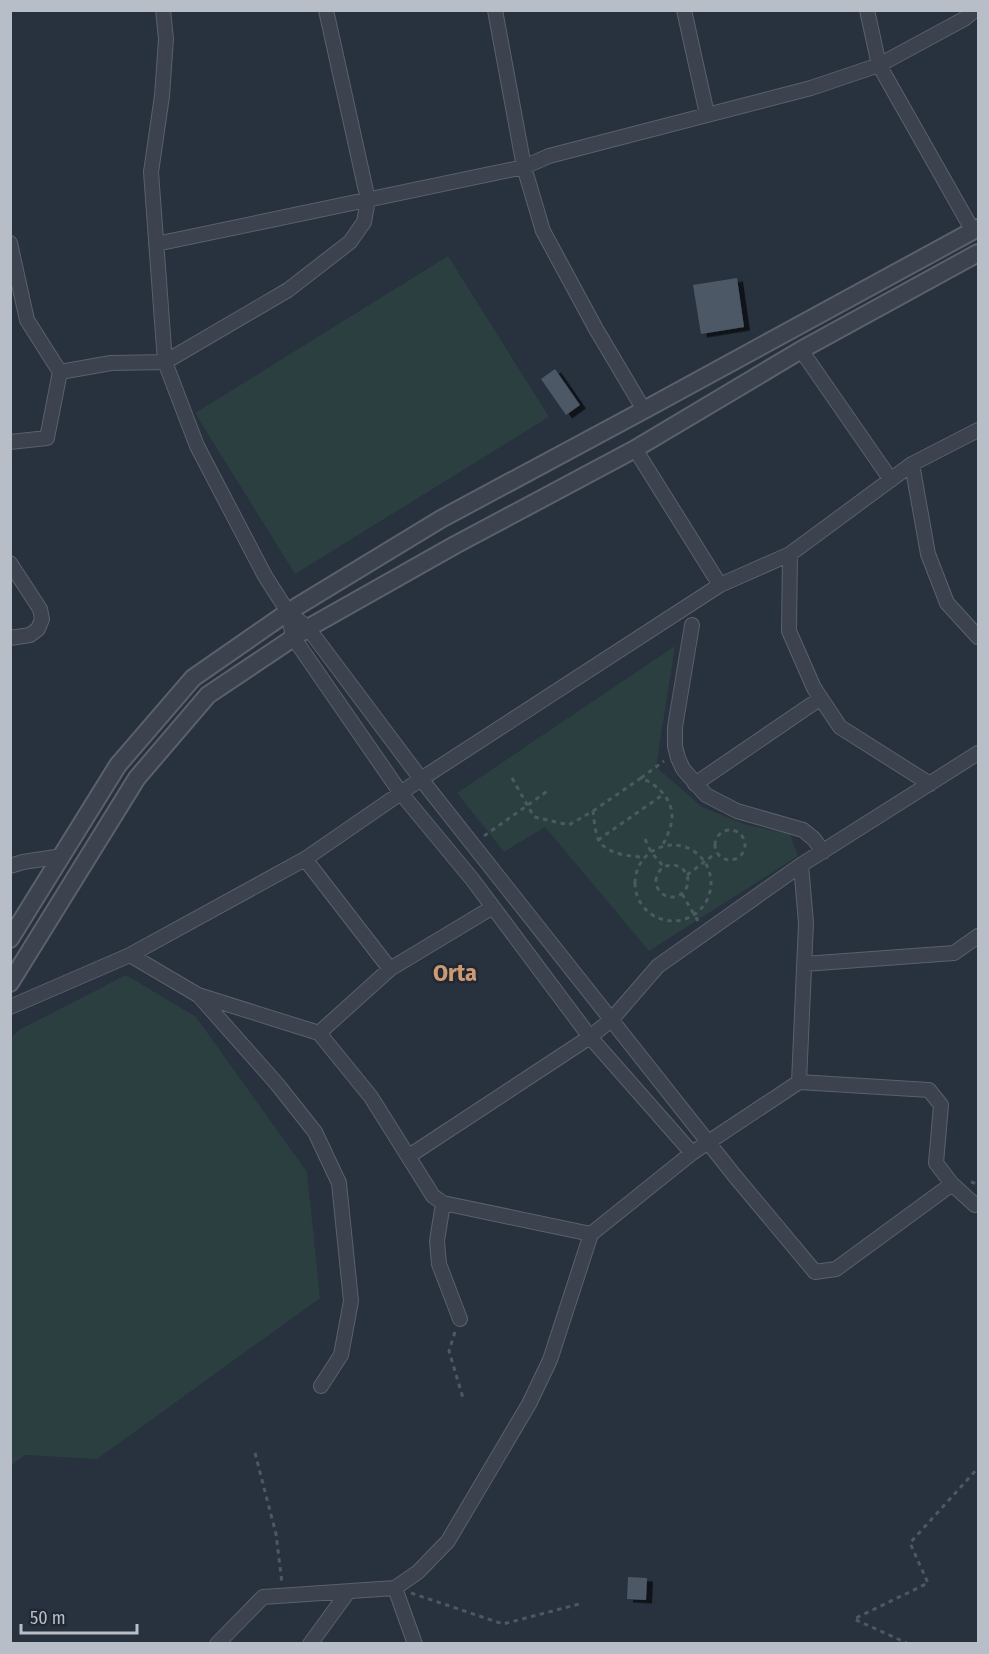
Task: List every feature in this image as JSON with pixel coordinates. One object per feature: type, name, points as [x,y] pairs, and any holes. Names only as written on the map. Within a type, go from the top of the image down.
[{"type":"street","points":[[163,10],[166,39],[163,84],[151,172],[165,362],[197,446],[265,576],[288,612],[308,628],[421,779],[709,1143],[815,1272],[836,1269],[952,1184]]},
{"type":"street","points":[[60,372],[111,363],[165,362],[288,290],[350,242],[364,222],[368,200],[326,10]]},
{"type":"street","points":[[495,10],[524,167],[543,231],[596,329],[644,410]]},
{"type":"street","points":[[684,10],[707,114]]},
{"type":"street","points":[[10,939],[118,765],[193,678],[288,612],[441,519],[977,232],[879,65],[867,10]]},
{"type":"street","points":[[156,244],[524,167],[549,156],[812,88],[879,65],[963,19],[975,10]]},
{"type":"street","points":[[10,243],[12,261],[27,320],[60,372],[47,438],[10,442]]},
{"type":"street","points":[[10,983],[137,778],[208,695],[308,628],[455,545],[635,449],[801,350],[978,253]]},
{"type":"street","points":[[801,350],[891,480]]},
{"type":"street","points":[[10,1006],[130,955],[305,859],[400,792],[720,585],[790,554],[912,464],[978,430]]},
{"type":"street","points":[[635,449],[720,585]]},
{"type":"street","points":[[912,464],[928,554],[947,603],[978,637]]},
{"type":"street","points":[[790,554],[789,631],[814,688],[840,727],[930,784]]},
{"type":"street","points":[[10,563],[42,614],[40,624],[34,632],[30,635],[10,638]]},
{"type":"street","points":[[288,612],[293,637],[400,792],[472,879],[590,1037],[692,1152]]},
{"type":"street","points":[[692,625],[674,737],[676,752],[683,769],[706,795],[737,811],[802,830],[814,839],[823,852]]},
{"type":"street","points":[[696,783],[821,699]]},
{"type":"street","points":[[409,1156],[590,1037],[612,1019],[658,966],[801,865],[978,753]]},
{"type":"street","points":[[10,866],[62,856]]},
{"type":"street","points":[[305,859],[390,969]]},
{"type":"street","points":[[799,1082],[806,923],[801,865]]},
{"type":"street","points":[[319,1033],[390,969],[493,907]]},
{"type":"street","points":[[804,964],[954,953],[978,936]]},
{"type":"street","points":[[130,955],[198,995],[319,1033],[371,1096],[433,1196],[444,1203],[591,1233]]},
{"type":"street","points":[[198,995],[277,1084],[315,1132],[339,1183],[351,1301],[341,1355],[321,1386]]},
{"type":"street","points":[[217,1644],[263,1597],[395,1588],[418,1572],[448,1541],[529,1404],[550,1360],[591,1233],[692,1152],[799,1082],[929,1090],[941,1105],[936,1163],[952,1184],[975,1205]]},
{"type":"street","points":[[444,1203],[437,1241],[439,1264],[460,1319]]},
{"type":"street","points":[[395,1588],[415,1644]]},
{"type":"street","points":[[310,1644],[348,1592]]},
{"type":"path","points":[[512,778],[534,817],[569,825],[676,752]]},
{"type":"path","points":[[641,778],[653,783],[672,807],[671,826],[662,846]]},
{"type":"path","points":[[473,844],[549,790]]},
{"type":"path","points":[[598,840],[664,794]]},
{"type":"path","points":[[592,811],[598,840],[610,850],[627,856],[645,857]]},
{"type":"path","points":[[737,831],[744,840],[745,850],[734,860],[724,860],[716,853],[715,839],[722,832],[737,831]]},
{"type":"path","points":[[645,838],[651,852],[664,867]]},
{"type":"path","points":[[674,844],[697,853],[706,862],[711,874],[712,887],[709,900],[701,911],[678,922],[665,921],[652,916],[637,896],[636,872],[645,857],[662,846],[674,844]]},
{"type":"path","points":[[687,875],[716,853]]},
{"type":"path","points":[[675,865],[684,870],[687,875],[688,886],[677,897],[667,896],[659,890],[657,875],[664,867],[675,865]]},
{"type":"path","points":[[681,894],[694,915]]},
{"type":"path","points":[[460,1319],[449,1351],[463,1398]]},
{"type":"path","points":[[255,1453],[276,1534],[284,1596]]},
{"type":"path","points":[[909,1644],[854,1619],[928,1583],[910,1543],[978,1468]]},
{"type":"path","points":[[395,1588],[503,1624],[583,1602]]},
{"type":"shaded area","points":[[448,256],[549,417],[295,574],[195,413]]},
{"type":"shaded area","points":[[675,646],[656,767],[702,807],[747,825],[790,834],[798,856],[649,951],[545,827],[504,852],[457,793]]},
{"type":"shaded area","points":[[126,975],[196,1017],[307,1172],[320,1298],[97,1459],[25,1455],[11,1466],[11,1038],[19,1030]]},
{"type":"building","points":[[737,278],[744,327],[701,334],[693,285]]},
{"type":"building","points":[[555,369],[580,405],[566,415],[541,379]]},
{"type":"building","points":[[628,1577],[647,1578],[646,1600],[627,1599]]},
{"type":"district","name":"Orta","points":[[455,973]]}]
